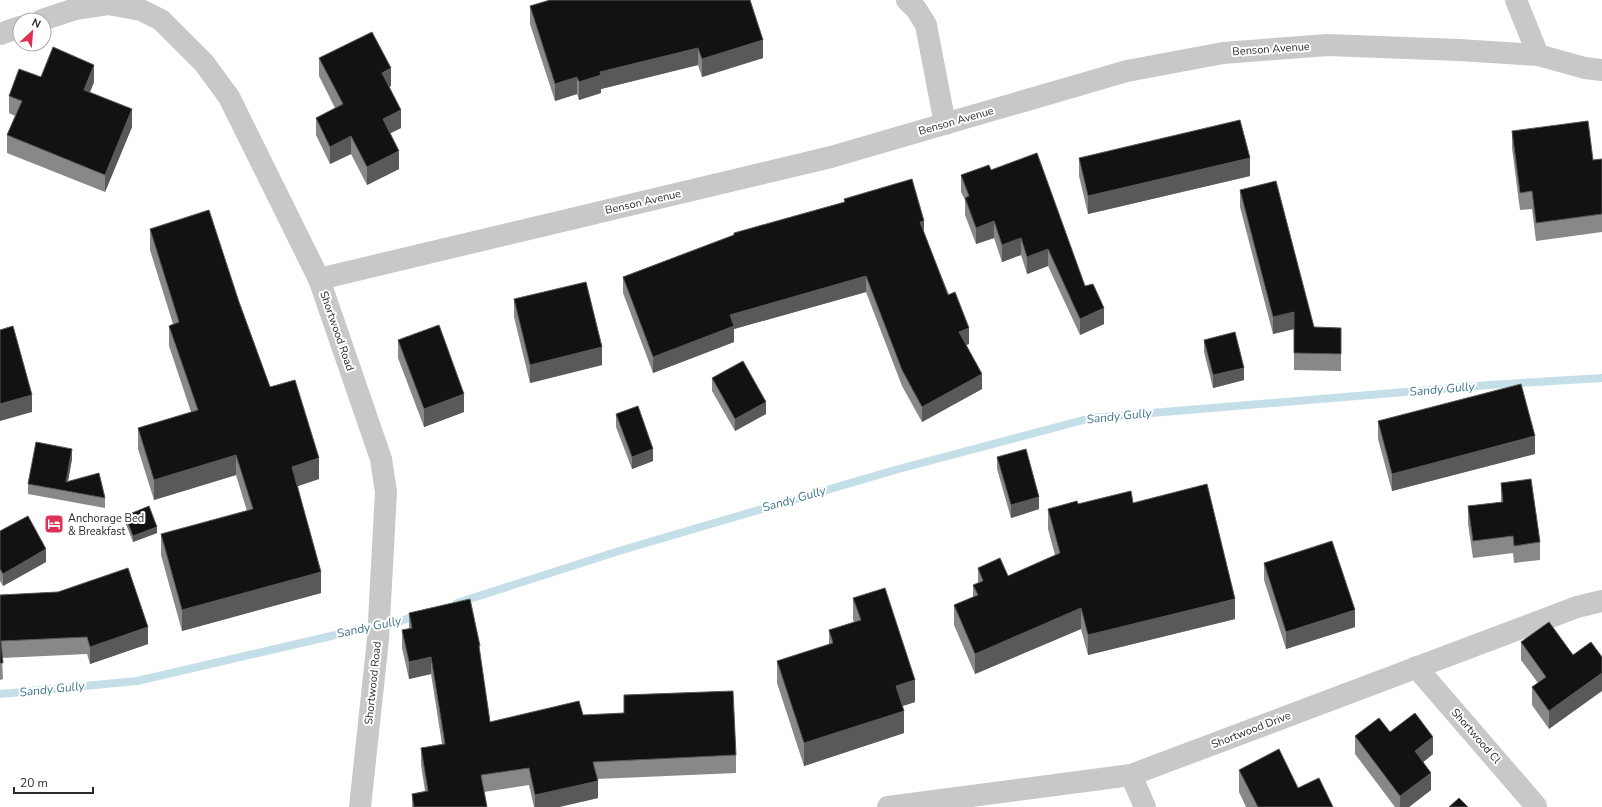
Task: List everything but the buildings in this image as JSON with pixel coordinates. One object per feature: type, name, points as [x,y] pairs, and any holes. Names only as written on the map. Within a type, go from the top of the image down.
[{"type":"street","points":[[907,0],[916,9],[926,25],[945,124]]},
{"type":"street","points":[[1516,0],[1538,55]]},
{"type":"street","name":"Shortwood Road","points":[[52,17],[75,9],[108,4],[141,10],[161,20],[204,62],[229,97],[319,279],[381,459],[386,492],[378,638],[360,807]]},
{"type":"street","points":[[0,34],[12,30]]},
{"type":"street","name":"Benson Avenue","points":[[319,279],[831,157],[1127,71],[1223,53],[1328,45],[1459,50],[1538,55],[1585,68],[1602,70]]},
{"type":"street","name":"Shortwood Drive","points":[[888,807],[1131,776],[1577,607],[1602,601]]},
{"type":"street","name":"Shortwood Cl","points":[[1416,667],[1536,806]]},
{"type":"street","points":[[1131,776],[1145,807]]},
{"type":"waterway","name":"Sandy Gully","points":[[457,603],[619,551],[895,470],[1091,418],[1489,385],[1602,378]]},
{"type":"waterway","name":"Sandy Gully","points":[[0,694],[137,681],[344,633],[385,626],[419,615]]},
{"type":"place","name":"Anchorage Bed & Breakfast","points":[[54,524]]}]
